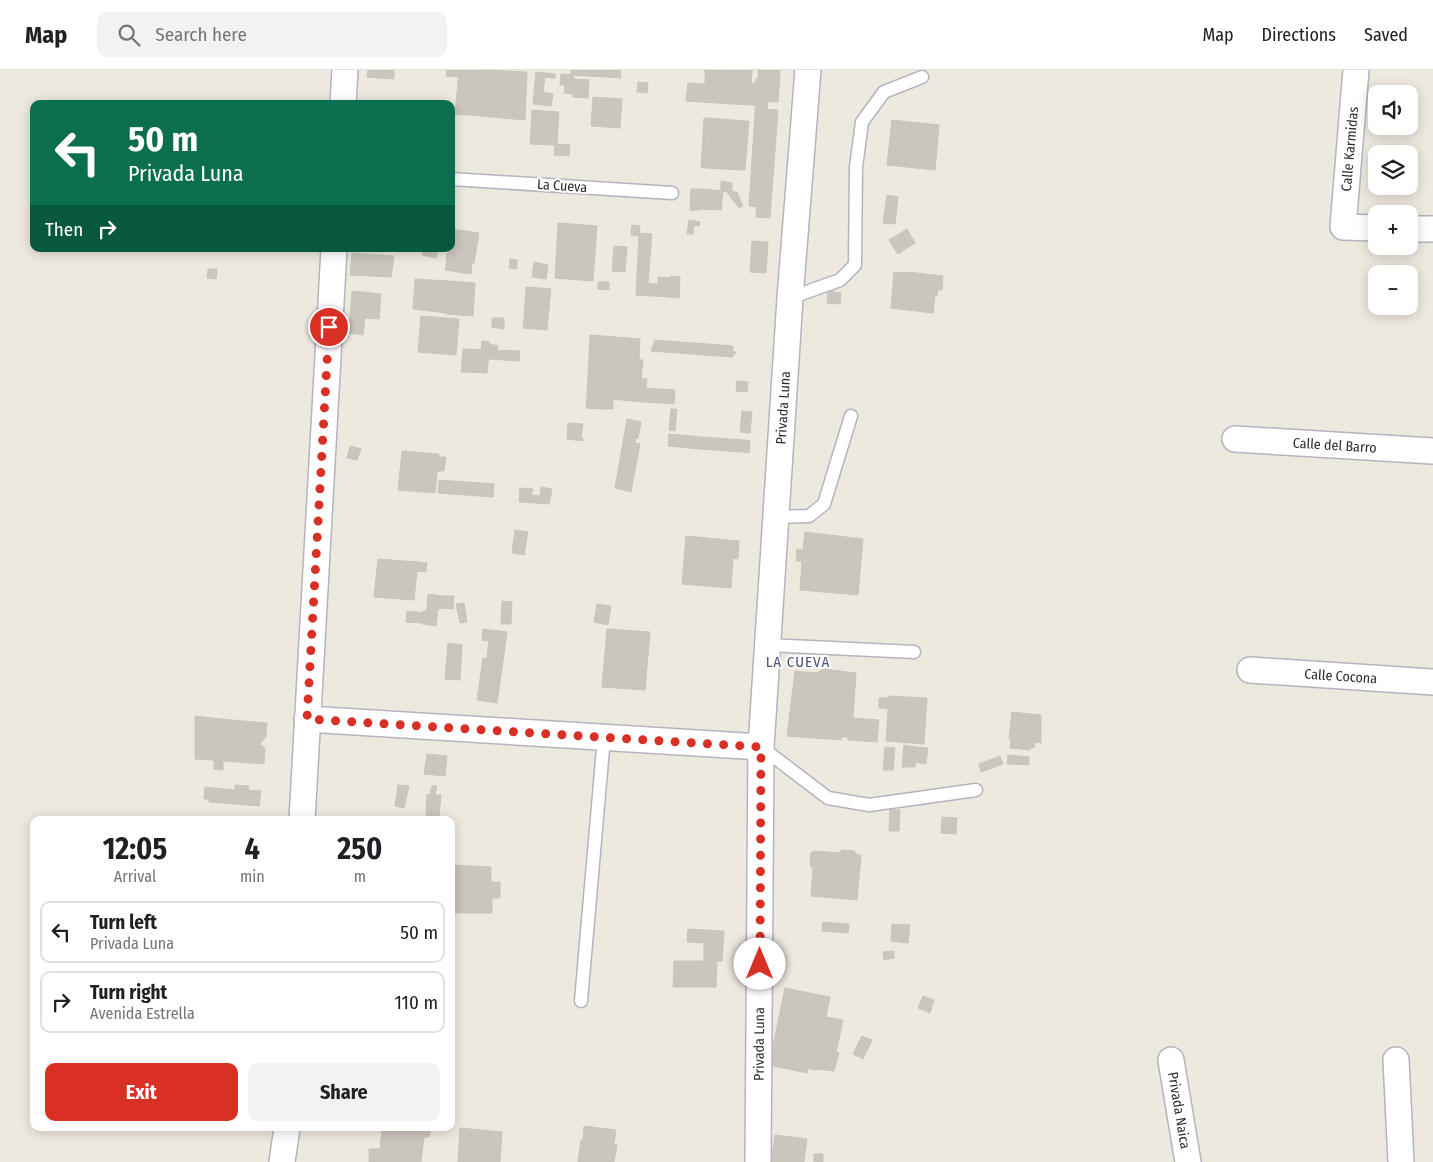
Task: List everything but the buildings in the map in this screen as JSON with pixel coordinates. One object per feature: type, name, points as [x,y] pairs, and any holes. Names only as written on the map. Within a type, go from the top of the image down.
[{"type":"street","points":[[343,100],[346,70]]},
{"type":"street","name":"Privada Luna","points":[[758,1162],[761,747],[790,298],[808,70]]},
{"type":"street","name":"Calle Karmidas","points":[[1356,70],[1343,227],[1368,228]]},
{"type":"street","points":[[1418,229],[1433,229]]},
{"type":"street","points":[[302,816],[334,252]]},
{"type":"street","name":"Calle del Barro","points":[[1236,439],[1433,451]]},
{"type":"street","name":"Calle Cocona","points":[[1250,670],[1433,682]]},
{"type":"street","points":[[307,719],[761,747]]},
{"type":"street","name":"Privada Naica","points":[[1171,1060],[1188,1162]]},
{"type":"street","points":[[1396,1060],[1402,1162]]},
{"type":"street","points":[[282,1162],[287,1131]]},
{"type":"lane","points":[[790,298],[840,280],[855,266],[856,167],[862,122],[884,92],[922,77]]},
{"type":"lane","name":"La Cueva","points":[[455,179],[672,192]]},
{"type":"lane","points":[[776,517],[809,516],[824,504],[851,416]]},
{"type":"lane","points":[[768,645],[914,652]]},
{"type":"lane","points":[[581,1001],[604,737]]},
{"type":"lane","points":[[761,747],[828,798],[869,805],[976,790]]},
{"type":"district","name":"LA CUEVA","points":[[798,662]]},
{"type":"route","points":[[329,327],[307,719],[761,747],[760,964]]}]
